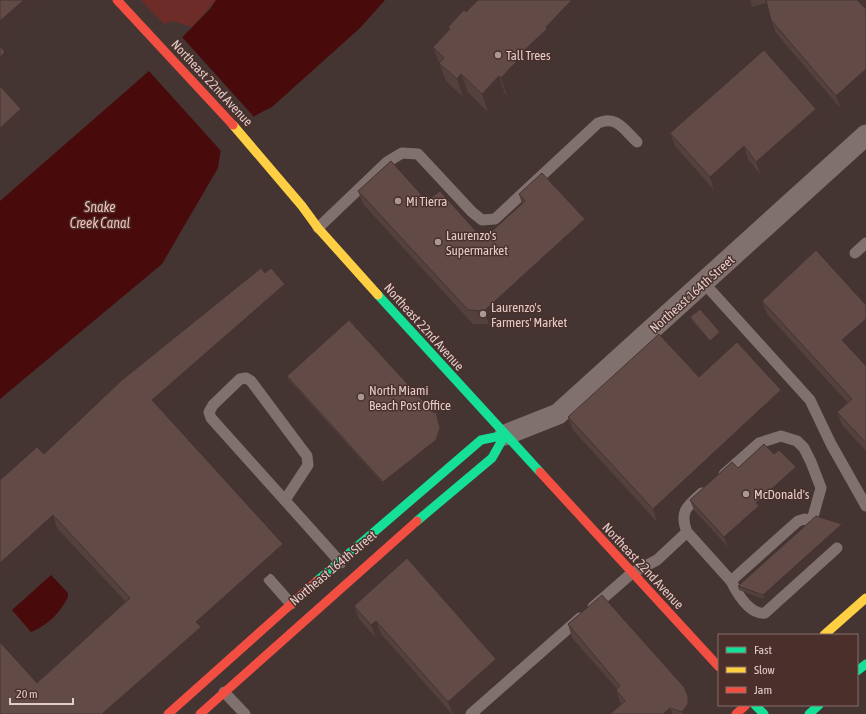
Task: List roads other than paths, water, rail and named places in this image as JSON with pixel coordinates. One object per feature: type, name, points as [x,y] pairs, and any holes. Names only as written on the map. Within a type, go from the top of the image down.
[{"type":"street","name":"Northeast 22nd Avenue","points":[[117,0],[242,135],[302,206],[318,228],[416,338],[718,666]]},
{"type":"street","name":"Northeast 164th Street","points":[[168,714],[291,604],[341,563],[481,440],[505,435],[558,414],[866,135]]},
{"type":"street","name":"Northeast 164th Street","points":[[200,714],[410,527],[492,458],[505,435]]},
{"type":"street","points":[[825,634],[866,598]]},
{"type":"street","points":[[858,670],[866,664]]},
{"type":"street","points":[[736,714],[745,706]]},
{"type":"street","points":[[756,706],[764,714]]},
{"type":"street","points":[[809,714],[818,706]]},
{"type":"lane","points":[[318,228],[387,162],[402,153],[418,154],[472,212],[482,220],[495,219],[598,123],[606,119],[614,120],[637,142]]},
{"type":"lane","points":[[855,253],[866,243]]},
{"type":"lane","points":[[704,283],[810,400],[830,444],[866,506]]},
{"type":"lane","points":[[285,500],[308,465],[307,456],[251,381],[246,378],[240,379],[213,405],[209,412],[211,418],[341,563]]},
{"type":"lane","points":[[731,581],[798,521],[805,518],[813,521],[821,488],[818,475],[804,448],[797,441],[781,436],[772,438],[759,443],[687,506],[683,524],[687,532],[731,581],[736,592],[753,610],[759,614],[765,613],[837,548]]},
{"type":"lane","points":[[471,714],[632,573],[657,560],[687,532]]},
{"type":"lane","points":[[270,579],[291,604]]},
{"type":"lane","points":[[224,692],[245,714]]},
{"type":"water","name":"Snake Creek Canal","points":[[216,0],[385,0],[360,28],[272,107],[256,115],[221,148],[218,168],[162,264],[0,399],[0,201],[149,71],[210,9]]},
{"type":"water","points":[[51,575],[68,593],[68,597],[61,609],[53,618],[43,626],[31,632],[12,610]]},
{"type":"place","name":"Tall Trees","points":[[498,55]]},
{"type":"place","name":"Mi Tierra","points":[[398,201]]},
{"type":"place","name":"Laurenzo's Supermarket","points":[[438,242]]},
{"type":"place","name":"Laurenzo's Farmers' Market","points":[[483,314]]},
{"type":"place","name":"North Miami Beach Post Office","points":[[361,397]]},
{"type":"place","name":"McDonald's","points":[[746,494]]}]
